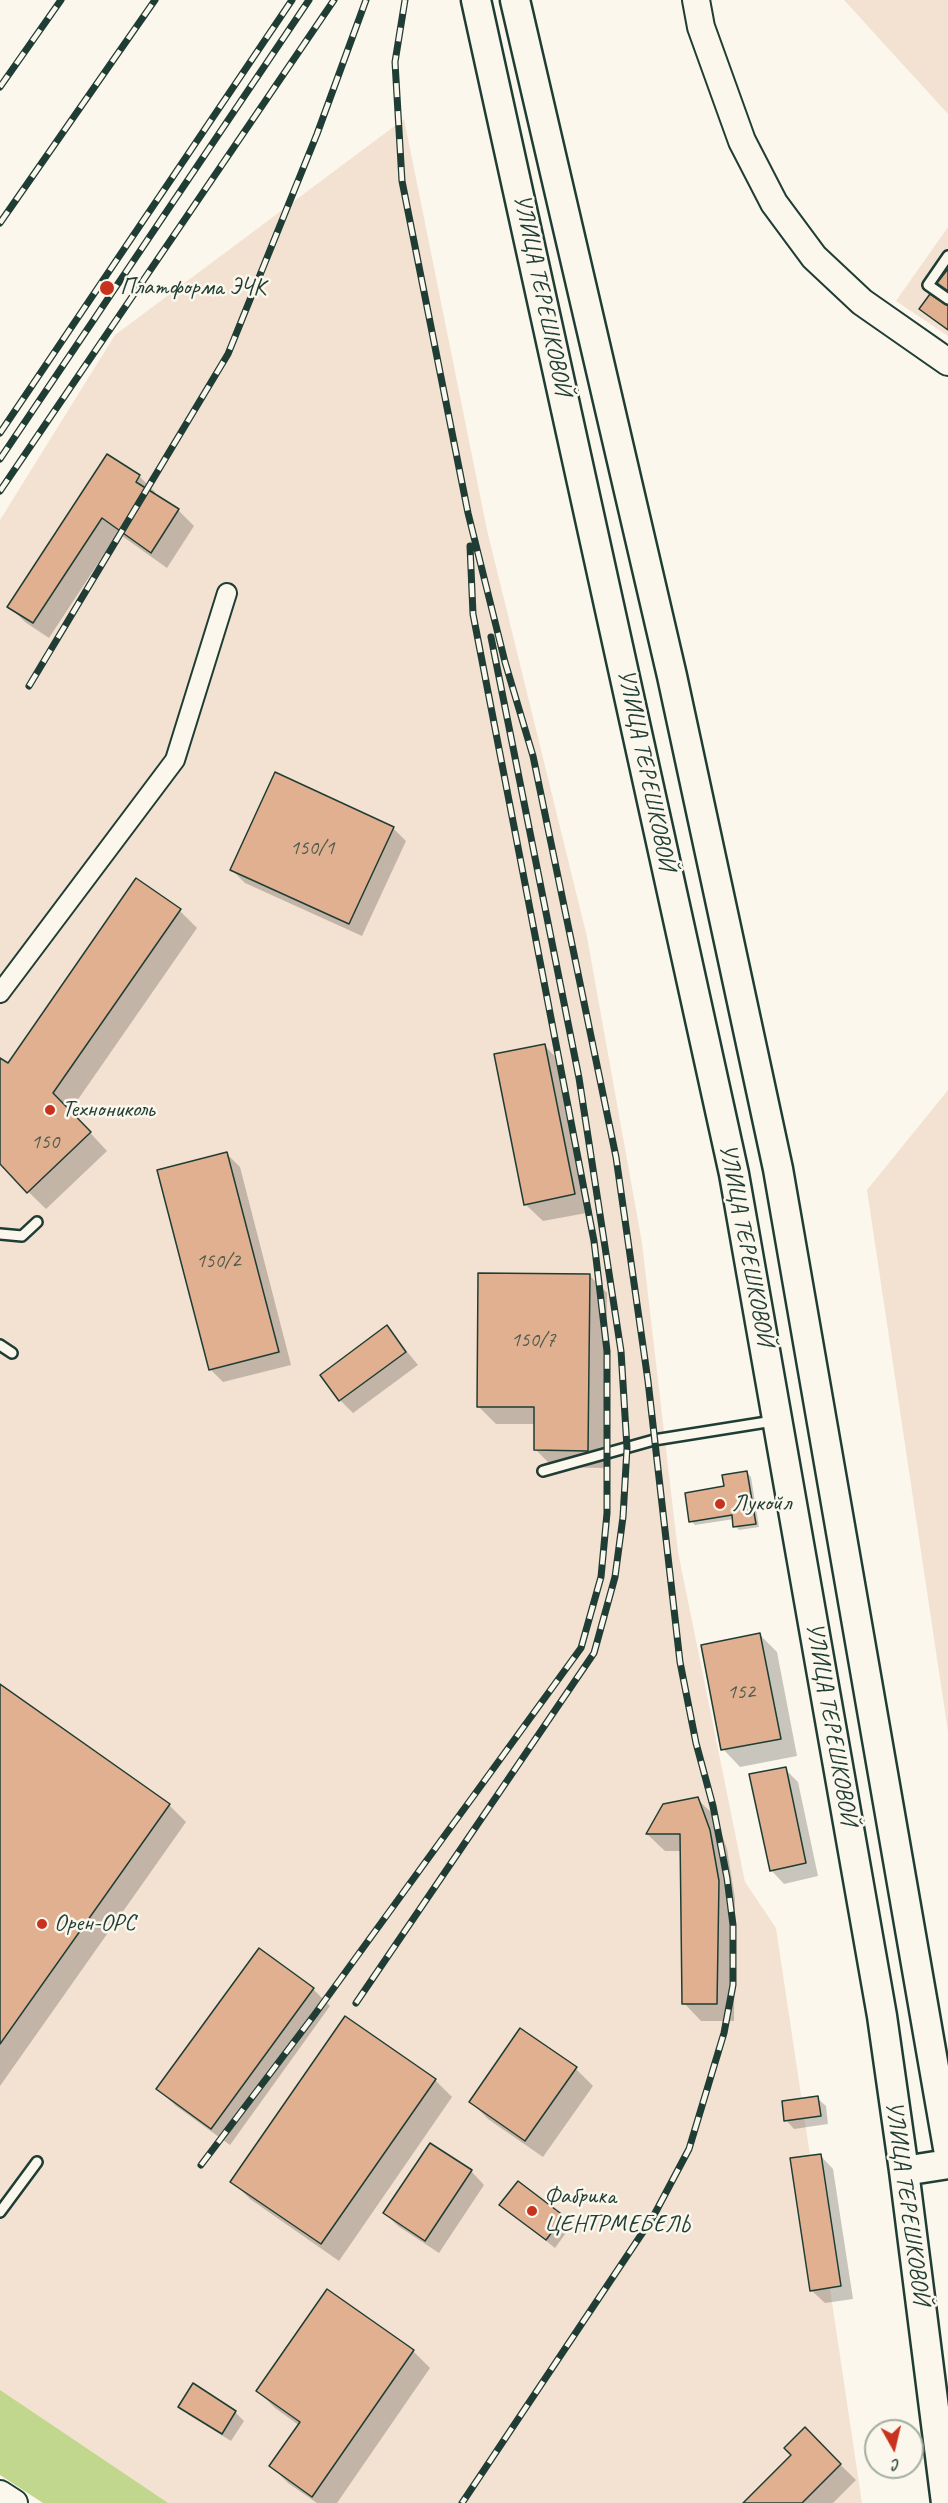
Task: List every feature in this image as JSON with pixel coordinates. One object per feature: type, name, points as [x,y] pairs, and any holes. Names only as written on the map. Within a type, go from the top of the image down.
[{"type":"main road","name":"УЛИЦА ТЕРЕШКОВОЙ","points":[[476,0],[735,1174],[880,2005],[904,2172],[946,2503]]},
{"type":"main road","name":"УЛИЦА ТЕРЕШКОВОЙ","points":[[515,0],[701,807],[778,1169],[948,2148]]},
{"type":"main road","points":[[778,1420],[820,1412]]},
{"type":"main road","points":[[904,2172],[948,2164]]},
{"type":"street","points":[[696,0],[701,27],[742,141],[774,203],[814,257],[862,302],[948,362]]},
{"type":"street","points":[[0,993],[175,760],[227,593]]},
{"type":"street","points":[[0,2494],[14,2503]]},
{"type":"lane","points":[[948,256],[928,285],[948,299]]},
{"type":"lane","points":[[0,1234],[22,1236],[37,1222]]},
{"type":"lane","points":[[0,1345],[12,1353]]},
{"type":"lane","points":[[543,1471],[654,1440],[778,1420]]},
{"type":"lane","points":[[0,2212],[37,2162]]},
{"type":"shaded area","points":[[844,0],[948,0],[948,114]]},
{"type":"shaded area","points":[[404,119],[487,530],[587,937],[642,1243],[678,1552],[745,1882],[776,1928],[862,2503],[143,2503],[0,2404],[0,520],[115,335]]},
{"type":"shaded area","points":[[948,227],[948,336],[896,301]]},
{"type":"shaded area","points":[[948,1090],[948,1732],[867,1190]]},
{"type":"green space","points":[[0,2390],[168,2503],[43,2503],[0,2475]]},
{"type":"building","points":[[948,269],[948,291],[937,283]]},
{"type":"building","points":[[930,294],[948,306],[948,330],[919,309]]},
{"type":"building","points":[[107,454],[140,475],[136,482],[179,509],[151,553],[102,518],[33,623],[7,607]]},
{"type":"building","points":[[275,772],[394,827],[349,924],[230,870]]},
{"type":"building","points":[[136,878],[181,909],[53,1093],[91,1132],[27,1193],[0,1164],[0,1058],[8,1063]]},
{"type":"building","points":[[545,1044],[575,1194],[524,1205],[494,1054]]},
{"type":"building","points":[[227,1152],[279,1352],[209,1370],[157,1170]]},
{"type":"building","points":[[478,1273],[590,1274],[588,1451],[534,1450],[534,1407],[477,1407]]},
{"type":"building","points":[[387,1325],[406,1352],[339,1401],[320,1375]]},
{"type":"building","name":"Лукойл","points":[[747,1471],[756,1524],[733,1527],[732,1515],[689,1522],[685,1493],[724,1486],[722,1475]]},
{"type":"building","points":[[760,1633],[781,1739],[721,1750],[701,1645]]},
{"type":"building","name":"Орен-ОРС","points":[[0,1684],[170,1804],[0,2044]]},
{"type":"building","points":[[786,1767],[806,1863],[770,1871],[749,1774]]},
{"type":"building","points":[[698,1797],[710,1830],[719,1881],[717,2004],[682,2004],[680,1834],[646,1834],[663,1804]]},
{"type":"building","points":[[259,1948],[314,1988],[211,2129],[156,2089]]},
{"type":"building","points":[[345,2016],[436,2079],[321,2244],[230,2182]]},
{"type":"building","points":[[520,2028],[577,2067],[525,2141],[469,2102]]},
{"type":"building","points":[[818,2096],[821,2116],[784,2121],[782,2101]]},
{"type":"building","points":[[430,2143],[472,2170],[425,2241],[383,2213]]},
{"type":"building","points":[[821,2154],[841,2286],[810,2291],[790,2158]]},
{"type":"building","name":"Фабрика ЦЕНТРМЕБЕЛЬ","points":[[518,2181],[564,2216],[546,2240],[499,2205]]},
{"type":"building","points":[[327,2289],[414,2350],[312,2497],[269,2466],[300,2422],[256,2391]]},
{"type":"building","points":[[193,2383],[236,2411],[222,2434],[178,2407]]},
{"type":"building","points":[[805,2427],[841,2464],[802,2503],[743,2503],[791,2455],[784,2448]]},
{"type":"railway","points":[[0,87],[61,0]]},
{"type":"railway","points":[[0,223],[155,0]]},
{"type":"railway","points":[[0,433],[292,0]]},
{"type":"railway","points":[[0,459],[309,0]]},
{"type":"railway","points":[[0,491],[334,0]]},
{"type":"railway","points":[[29,686],[228,354],[317,134],[366,0]]},
{"type":"railway","points":[[405,0],[395,62],[402,181],[468,513],[505,662],[533,756],[616,1157],[648,1381],[680,1662],[696,1743],[713,1806],[727,1878],[733,1925],[733,1985],[724,2033],[689,2149],[653,2217],[462,2503]]},
{"type":"railway","points":[[201,2165],[315,2014],[581,1648],[601,1577],[607,1513],[607,1351],[594,1241],[473,614],[470,546]]},
{"type":"railway","points":[[356,2003],[594,1653],[615,1577],[623,1517],[627,1448],[621,1351],[579,1078],[491,637]]},
{"type":"place","name":"Платформа ЭЧК","points":[[107,288]]},
{"type":"place","name":"Технониколь","points":[[50,1110]]},
{"type":"place","name":"Лукойл","points":[[720,1504]]},
{"type":"place","name":"Орен-ОРС","points":[[42,1924]]},
{"type":"place","name":"Фабрика ЦЕНТРМЕБЕЛЬ","points":[[532,2211]]}]
